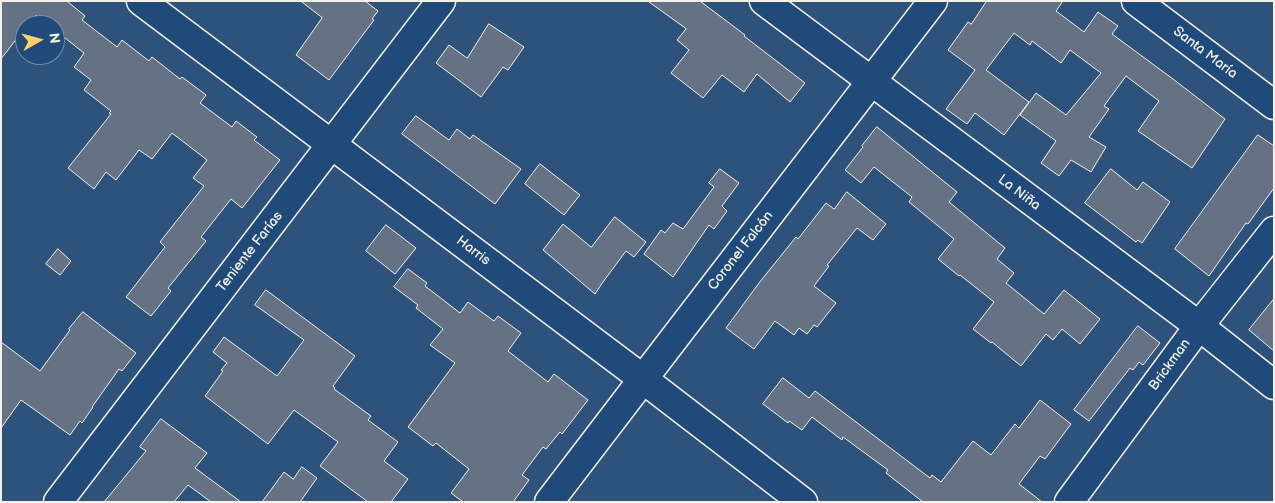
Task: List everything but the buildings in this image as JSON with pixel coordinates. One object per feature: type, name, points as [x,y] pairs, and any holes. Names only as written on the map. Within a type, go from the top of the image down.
[{"type":"street","name":"Harris","points":[[141,1],[643,378],[803,502]]},
{"type":"street","name":"Teniente Farías","points":[[58,502],[442,1]]},
{"type":"street","name":"La Niña","points":[[764,1],[1199,326],[1274,385]]},
{"type":"street","name":"Coronel Falcón","points":[[549,502],[933,1]]},
{"type":"street","name":"Santa María","points":[[1136,1],[1274,105]]},
{"type":"street","name":"Brickman","points":[[1069,502],[1199,326],[1274,231]]}]
